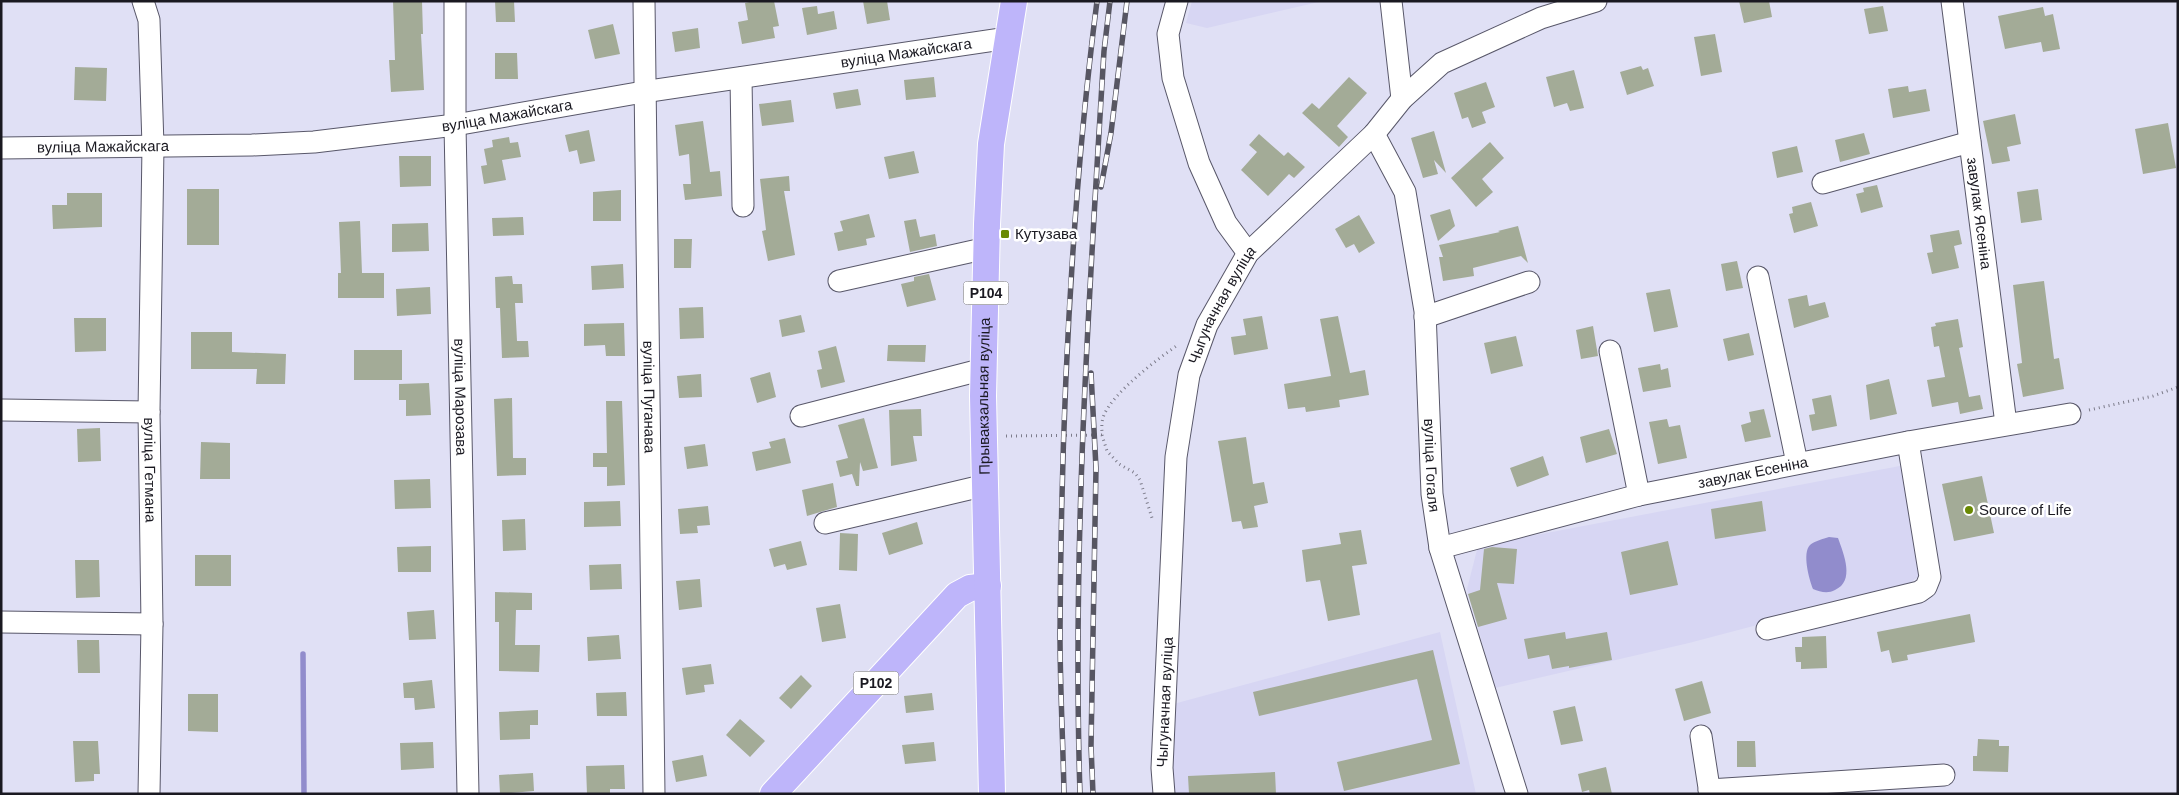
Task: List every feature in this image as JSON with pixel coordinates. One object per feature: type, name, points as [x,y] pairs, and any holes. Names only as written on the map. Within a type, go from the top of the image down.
[{"type":"main road","name":"Прывакзальная вуліца","points":[[992,794],[984,369],[987,248],[991,144],[1014,1]]},
{"type":"main road","name":"Р102","points":[[773,794],[956,595],[970,588],[988,586]]},
{"type":"street","name":"вуліца Гетмана","points":[[143,1],[149,20],[153,146],[149,412],[152,624],[149,794]]},
{"type":"street","name":"вуліца Марозава","points":[[455,1],[455,125],[468,794]]},
{"type":"street","name":"вуліца Пуганава","points":[[644,1],[643,92],[654,794]]},
{"type":"street","points":[[1177,1],[1168,34],[1173,78],[1199,163],[1226,223],[1248,254]]},
{"type":"street","points":[[1391,1],[1402,99]]},
{"type":"street","name":"Чыгуначная вуліца","points":[[1164,794],[1162,768],[1176,457],[1188,375],[1207,325],[1248,254],[1374,134],[1402,99],[1442,63],[1541,18],[1596,1]]},
{"type":"street","name":"завулак Ясеніна","points":[[1952,1],[2006,424]]},
{"type":"street","name":"вуліца Мажайскага","points":[[1,148],[314,142],[455,125],[643,92],[1008,38]]},
{"type":"street","points":[[741,78],[743,206]]},
{"type":"street","name":"вуліца Гогаля","points":[[1374,134],[1405,192],[1425,316],[1432,494],[1440,548],[1517,794]]},
{"type":"street","points":[[1823,183],[1970,142]]},
{"type":"street","points":[[839,281],[987,248]]},
{"type":"street","points":[[1758,276],[1797,463]]},
{"type":"street","points":[[1425,316],[1529,282]]},
{"type":"street","points":[[1610,351],[1639,495]]},
{"type":"street","points":[[801,416],[984,369]]},
{"type":"street","points":[[2,410],[149,412]]},
{"type":"street","name":"завулак Есеніна","points":[[1440,548],[1639,495],[1908,442],[2070,414]]},
{"type":"street","points":[[1768,629],[1919,592],[1926,587],[1930,577],[1908,442]]},
{"type":"street","points":[[825,523],[986,485]]},
{"type":"street","points":[[1,622],[152,624]]},
{"type":"street","points":[[1701,736],[1709,792],[1944,775]]},
{"type":"path","points":[[1155,524],[1148,510],[1140,480],[1135,473],[1118,464],[1107,451],[1102,435],[1104,413],[1120,393],[1159,358],[1207,325]]},
{"type":"path","points":[[2070,414],[2152,396],[2178,387]]},
{"type":"path","points":[[985,436],[1102,435]]},
{"type":"shaded area","points":[[1192,1],[1323,1],[1207,28],[1186,23]]},
{"type":"shaded area","points":[[1905,465],[1920,566],[1918,577],[1905,586],[1689,643],[1495,688],[1467,589],[1478,546]]},
{"type":"shaded area","points":[[1829,537],[1838,538],[1845,560],[1846,574],[1841,586],[1830,592],[1824,592],[1813,589],[1806,560],[1810,545]]},
{"type":"shaded area","points":[[1440,632],[1476,794],[1169,794],[1166,706]]},
{"type":"building","points":[[393,1],[422,1],[423,34],[421,34],[424,90],[391,92],[389,60],[395,60]]},
{"type":"building","points":[[495,1],[514,1],[515,22],[496,22]]},
{"type":"building","points":[[774,1],[779,26],[773,27],[775,38],[742,44],[738,22],[748,20],[745,3]]},
{"type":"building","points":[[863,1],[887,1],[890,20],[867,24]]},
{"type":"building","points":[[1739,1],[1769,1],[1772,17],[1744,23]]},
{"type":"building","points":[[817,6],[818,14],[834,11],[837,29],[807,35],[802,8]]},
{"type":"building","points":[[1883,6],[1888,31],[1869,34],[1864,9]]},
{"type":"building","points":[[2043,7],[2045,16],[2053,14],[2060,49],[2043,52],[2041,42],[2005,49],[1998,16]]},
{"type":"building","points":[[613,24],[620,54],[595,59],[588,30]]},
{"type":"building","points":[[698,28],[700,48],[675,52],[672,32]]},
{"type":"building","points":[[1715,34],[1722,72],[1701,76],[1694,37]]},
{"type":"building","points":[[495,53],[517,53],[518,79],[495,79]]},
{"type":"building","points":[[1641,66],[1643,70],[1648,68],[1654,86],[1627,95],[1620,72]]},
{"type":"building","points":[[75,67],[107,68],[106,101],[74,100]]},
{"type":"building","points":[[1574,70],[1584,108],[1570,111],[1567,103],[1554,107],[1546,77]]},
{"type":"building","points":[[934,77],[936,97],[906,100],[904,80]]},
{"type":"building","points":[[1349,77],[1367,93],[1337,126],[1348,137],[1339,147],[1302,113],[1312,103],[1319,109]]},
{"type":"building","points":[[1486,82],[1495,107],[1482,112],[1486,123],[1472,128],[1468,117],[1462,119],[1454,93]]},
{"type":"building","points":[[1908,86],[1909,92],[1926,89],[1930,111],[1893,118],[1888,89]]},
{"type":"building","points":[[858,89],[861,105],[836,109],[833,93]]},
{"type":"building","points":[[791,100],[794,122],[762,126],[759,104]]},
{"type":"building","points":[[2015,114],[2021,144],[2007,147],[2010,161],[1992,164],[1983,121]]},
{"type":"building","points":[[703,121],[710,172],[720,171],[722,196],[685,200],[683,184],[691,184],[689,154],[679,156],[675,125]]},
{"type":"building","points":[[2168,123],[2176,168],[2143,174],[2135,129]]},
{"type":"building","points":[[589,130],[595,161],[580,164],[577,150],[569,152],[565,135]]},
{"type":"building","points":[[1434,131],[1446,173],[1434,160],[1438,174],[1423,178],[1411,138]]},
{"type":"building","points":[[1864,133],[1870,154],[1840,162],[1835,140]]},
{"type":"building","points":[[1259,134],[1284,156],[1288,152],[1305,167],[1294,178],[1289,174],[1268,196],[1241,170],[1257,152],[1249,145]]},
{"type":"building","points":[[509,137],[510,143],[518,142],[521,157],[502,160],[506,180],[484,184],[481,166],[487,165],[484,149],[493,147],[492,140]]},
{"type":"building","points":[[1490,142],[1504,158],[1482,179],[1493,192],[1476,207],[1451,178]]},
{"type":"building","points":[[1797,146],[1803,172],[1777,178],[1772,152]]},
{"type":"building","points":[[914,151],[919,173],[889,179],[884,157]]},
{"type":"building","points":[[399,156],[431,156],[431,186],[400,187]]},
{"type":"building","points":[[789,176],[790,191],[784,191],[795,255],[768,261],[762,231],[766,230],[760,179]]},
{"type":"building","points":[[1877,185],[1883,207],[1861,213],[1856,194],[1864,192],[1863,188]]},
{"type":"building","points":[[187,189],[219,189],[219,245],[187,245]]},
{"type":"building","points":[[2038,189],[2042,220],[2021,223],[2017,192]]},
{"type":"building","points":[[621,190],[621,221],[593,221],[593,192]]},
{"type":"building","points":[[67,193],[102,193],[102,227],[53,229],[52,205],[67,205]]},
{"type":"building","points":[[1811,202],[1818,226],[1794,233],[1789,214],[1793,213],[1792,207]]},
{"type":"building","points":[[1450,209],[1455,226],[1438,241],[1430,215]]},
{"type":"building","points":[[869,214],[875,237],[866,239],[867,245],[838,251],[834,233],[843,231],[840,221]]},
{"type":"building","points":[[1359,215],[1375,243],[1359,253],[1354,244],[1346,248],[1335,229]]},
{"type":"building","points":[[523,217],[524,235],[493,236],[492,218]]},
{"type":"building","points":[[916,219],[920,237],[935,234],[937,246],[910,252],[904,221]]},
{"type":"building","points":[[360,221],[362,273],[384,273],[384,298],[338,298],[338,273],[341,273],[339,222]]},
{"type":"building","points":[[428,223],[429,251],[392,252],[392,224]]},
{"type":"building","points":[[1518,226],[1528,263],[1521,256],[1473,268],[1474,276],[1443,281],[1439,257],[1443,257],[1439,245],[1500,232],[1498,231]]},
{"type":"building","points":[[1959,230],[1962,244],[1954,246],[1959,268],[1932,274],[1927,253],[1933,252],[1930,235]]},
{"type":"building","points":[[674,239],[692,239],[691,268],[674,268]]},
{"type":"building","points":[[1737,261],[1743,288],[1726,291],[1721,264]]},
{"type":"building","points":[[623,264],[624,288],[592,290],[591,266]]},
{"type":"building","points":[[929,274],[936,300],[907,307],[901,284],[914,281],[914,277]]},
{"type":"building","points":[[512,276],[513,284],[522,284],[523,303],[515,303],[517,341],[528,341],[529,357],[502,358],[500,308],[496,308],[495,277]]},
{"type":"building","points":[[2044,281],[2054,359],[2059,358],[2064,389],[2023,397],[2017,364],[2022,363],[2013,285]]},
{"type":"building","points":[[430,287],[431,314],[397,316],[396,289]]},
{"type":"building","points":[[1670,289],[1678,327],[1654,332],[1646,293]]},
{"type":"building","points":[[1807,295],[1809,306],[1825,302],[1829,317],[1794,328],[1788,299]]},
{"type":"building","points":[[703,307],[704,338],[680,339],[679,308]]},
{"type":"building","points":[[801,315],[805,332],[782,337],[779,320]]},
{"type":"building","points":[[1262,316],[1268,349],[1234,355],[1231,337],[1246,335],[1243,319]]},
{"type":"building","points":[[1338,316],[1350,373],[1365,370],[1369,395],[1339,400],[1340,407],[1306,412],[1305,407],[1288,409],[1284,384],[1331,376],[1320,319]]},
{"type":"building","points":[[74,318],[106,318],[106,351],[75,352]]},
{"type":"building","points":[[1958,319],[1963,347],[1959,348],[1969,397],[1980,395],[1983,409],[1960,414],[1958,402],[1932,407],[1927,380],[1945,377],[1939,346],[1934,347],[1931,327],[1936,326],[1935,323]]},
{"type":"building","points":[[624,323],[625,356],[606,356],[605,345],[584,346],[584,324]]},
{"type":"building","points":[[1593,326],[1598,356],[1581,359],[1576,330]]},
{"type":"building","points":[[191,332],[232,332],[232,352],[286,354],[285,384],[256,384],[257,369],[191,369]]},
{"type":"building","points":[[1749,333],[1754,355],[1728,361],[1723,339]]},
{"type":"building","points":[[1516,336],[1523,366],[1491,374],[1484,343]]},
{"type":"building","points":[[888,345],[926,345],[925,362],[887,361]]},
{"type":"building","points":[[836,346],[845,382],[821,388],[817,370],[822,369],[818,351]]},
{"type":"building","points":[[354,350],[402,350],[402,380],[354,380]]},
{"type":"building","points":[[1660,364],[1661,370],[1668,368],[1671,387],[1643,392],[1638,368]]},
{"type":"building","points":[[770,372],[776,397],[757,403],[750,378]]},
{"type":"building","points":[[701,374],[702,397],[679,398],[677,376]]},
{"type":"building","points":[[1889,379],[1897,414],[1870,420],[1866,385]]},
{"type":"building","points":[[429,383],[431,415],[406,416],[406,400],[399,400],[399,384]]},
{"type":"building","points":[[1831,395],[1837,426],[1812,431],[1809,415],[1815,414],[1812,399]]},
{"type":"building","points":[[512,398],[513,458],[526,458],[526,475],[497,476],[494,399]]},
{"type":"building","points":[[606,401],[622,401],[625,485],[607,486],[607,467],[593,467],[593,453],[607,453]]},
{"type":"building","points":[[921,409],[922,436],[913,436],[917,461],[891,466],[889,410]]},
{"type":"building","points":[[1764,409],[1771,437],[1745,442],[1741,425],[1751,422],[1749,412]]},
{"type":"building","points":[[864,418],[878,468],[863,471],[860,462],[859,486],[856,486],[852,474],[840,477],[836,461],[848,458],[838,425]]},
{"type":"building","points":[[1667,419],[1669,427],[1680,425],[1687,458],[1658,464],[1649,422]]},
{"type":"building","points":[[100,428],[101,461],[78,462],[77,429]]},
{"type":"building","points":[[1609,429],[1617,454],[1586,463],[1580,437]]},
{"type":"building","points":[[1246,437],[1253,484],[1264,482],[1268,503],[1254,506],[1258,527],[1243,529],[1241,521],[1232,522],[1218,441]]},
{"type":"building","points":[[785,438],[791,463],[756,471],[752,452],[771,448],[769,442]]},
{"type":"building","points":[[201,442],[230,443],[230,479],[200,479]]},
{"type":"building","points":[[705,444],[708,466],[687,469],[684,447]]},
{"type":"building","points":[[1543,456],[1549,475],[1517,487],[1510,468]]},
{"type":"building","points":[[1982,476],[1994,533],[1954,541],[1942,484]]},
{"type":"building","points":[[430,479],[431,508],[395,509],[394,480]]},
{"type":"building","points":[[833,483],[837,507],[807,516],[802,490]]},
{"type":"building","points":[[620,501],[621,526],[584,527],[584,502]]},
{"type":"building","points":[[1762,501],[1766,531],[1715,539],[1711,509]]},
{"type":"building","points":[[708,506],[710,525],[697,526],[698,533],[680,534],[678,509]]},
{"type":"building","points":[[525,519],[526,550],[503,551],[502,520]]},
{"type":"building","points":[[917,522],[923,544],[889,555],[882,533]]},
{"type":"building","points":[[1361,530],[1367,564],[1352,566],[1360,615],[1328,621],[1320,580],[1306,582],[1302,550],[1341,544],[1339,533]]},
{"type":"building","points":[[840,533],[858,534],[857,571],[839,570]]},
{"type":"building","points":[[801,541],[807,565],[787,570],[785,564],[774,567],[769,549]]},
{"type":"building","points":[[1668,541],[1678,585],[1630,595],[1621,552]]},
{"type":"building","points":[[431,546],[431,572],[398,572],[397,547]]},
{"type":"building","points":[[1492,547],[1517,549],[1514,584],[1497,583],[1507,619],[1478,627],[1468,594],[1480,590],[1484,549]]},
{"type":"building","points":[[195,555],[231,555],[231,586],[195,586]]},
{"type":"building","points":[[75,560],[99,560],[100,597],[76,598]]},
{"type":"building","points":[[621,564],[622,589],[590,590],[589,565]]},
{"type":"building","points":[[700,579],[702,607],[679,610],[676,581]]},
{"type":"building","points":[[495,592],[532,593],[532,610],[516,610],[515,645],[540,645],[539,672],[499,671],[499,622],[495,622]]},
{"type":"building","points":[[840,604],[846,638],[822,642],[816,608]]},
{"type":"building","points":[[434,610],[436,639],[409,640],[407,612]]},
{"type":"building","points":[[1970,614],[1975,642],[1907,655],[1908,660],[1892,663],[1889,650],[1881,652],[1877,632]]},
{"type":"building","points":[[1565,632],[1566,639],[1607,632],[1612,660],[1569,668],[1569,666],[1552,669],[1549,655],[1528,659],[1524,639]]},
{"type":"building","points":[[619,635],[621,659],[588,661],[587,637]]},
{"type":"building","points":[[1826,636],[1827,668],[1801,669],[1801,662],[1796,662],[1795,647],[1802,647],[1802,637]]},
{"type":"building","points":[[77,640],[99,640],[100,673],[78,673]]},
{"type":"building","points":[[1433,650],[1460,764],[1344,791],[1337,762],[1432,740],[1417,679],[1259,716],[1253,692]]},
{"type":"building","points":[[711,664],[714,684],[704,685],[705,692],[686,695],[682,668]]},
{"type":"building","points":[[801,675],[812,686],[791,709],[779,698]]},
{"type":"building","points":[[432,680],[435,708],[415,710],[414,698],[404,698],[403,683]]},
{"type":"building","points":[[1702,681],[1711,713],[1684,721],[1675,689]]},
{"type":"building","points":[[626,692],[627,716],[597,716],[596,693]]},
{"type":"building","points":[[932,693],[934,710],[906,713],[904,696]]},
{"type":"building","points":[[188,694],[218,694],[218,732],[188,731]]},
{"type":"building","points":[[1575,706],[1583,741],[1561,745],[1553,711]]},
{"type":"building","points":[[538,710],[538,725],[530,725],[530,739],[500,740],[499,712]]},
{"type":"building","points":[[740,719],[765,741],[750,757],[726,735]]},
{"type":"building","points":[[1978,739],[1999,740],[1999,746],[2009,746],[2008,772],[1973,771],[1973,756],[1977,756]]},
{"type":"building","points":[[73,741],[98,741],[100,774],[94,774],[94,781],[75,782]]},
{"type":"building","points":[[1737,741],[1755,741],[1756,767],[1737,767]]},
{"type":"building","points":[[433,742],[434,768],[401,770],[400,743]]},
{"type":"building","points":[[934,742],[936,761],[905,764],[902,745]]},
{"type":"building","points":[[703,755],[707,776],[676,782],[672,761]]},
{"type":"building","points":[[624,765],[625,789],[610,789],[610,794],[587,794],[586,766]]},
{"type":"building","points":[[1606,767],[1612,794],[1590,794],[1589,790],[1582,792],[1578,774]]},
{"type":"building","points":[[1275,772],[1276,794],[1189,794],[1188,776]]},
{"type":"building","points":[[533,773],[534,791],[500,794],[499,775]]},
{"type":"waterway","points":[[303,654],[304,794]]},
{"type":"railway","points":[[1064,794],[1060,634],[1065,396],[1080,159],[1097,1]]},
{"type":"railway","points":[[1080,794],[1078,608],[1083,422],[1104,51],[1110,1]]},
{"type":"railway","points":[[1101,187],[1111,133],[1127,1]]},
{"type":"railway","points":[[1091,373],[1096,468],[1091,746],[1093,794]]},
{"type":"place","name":"Кутузава","points":[[1005,234]]},
{"type":"place","name":"Source of Life","points":[[1969,510]]}]
